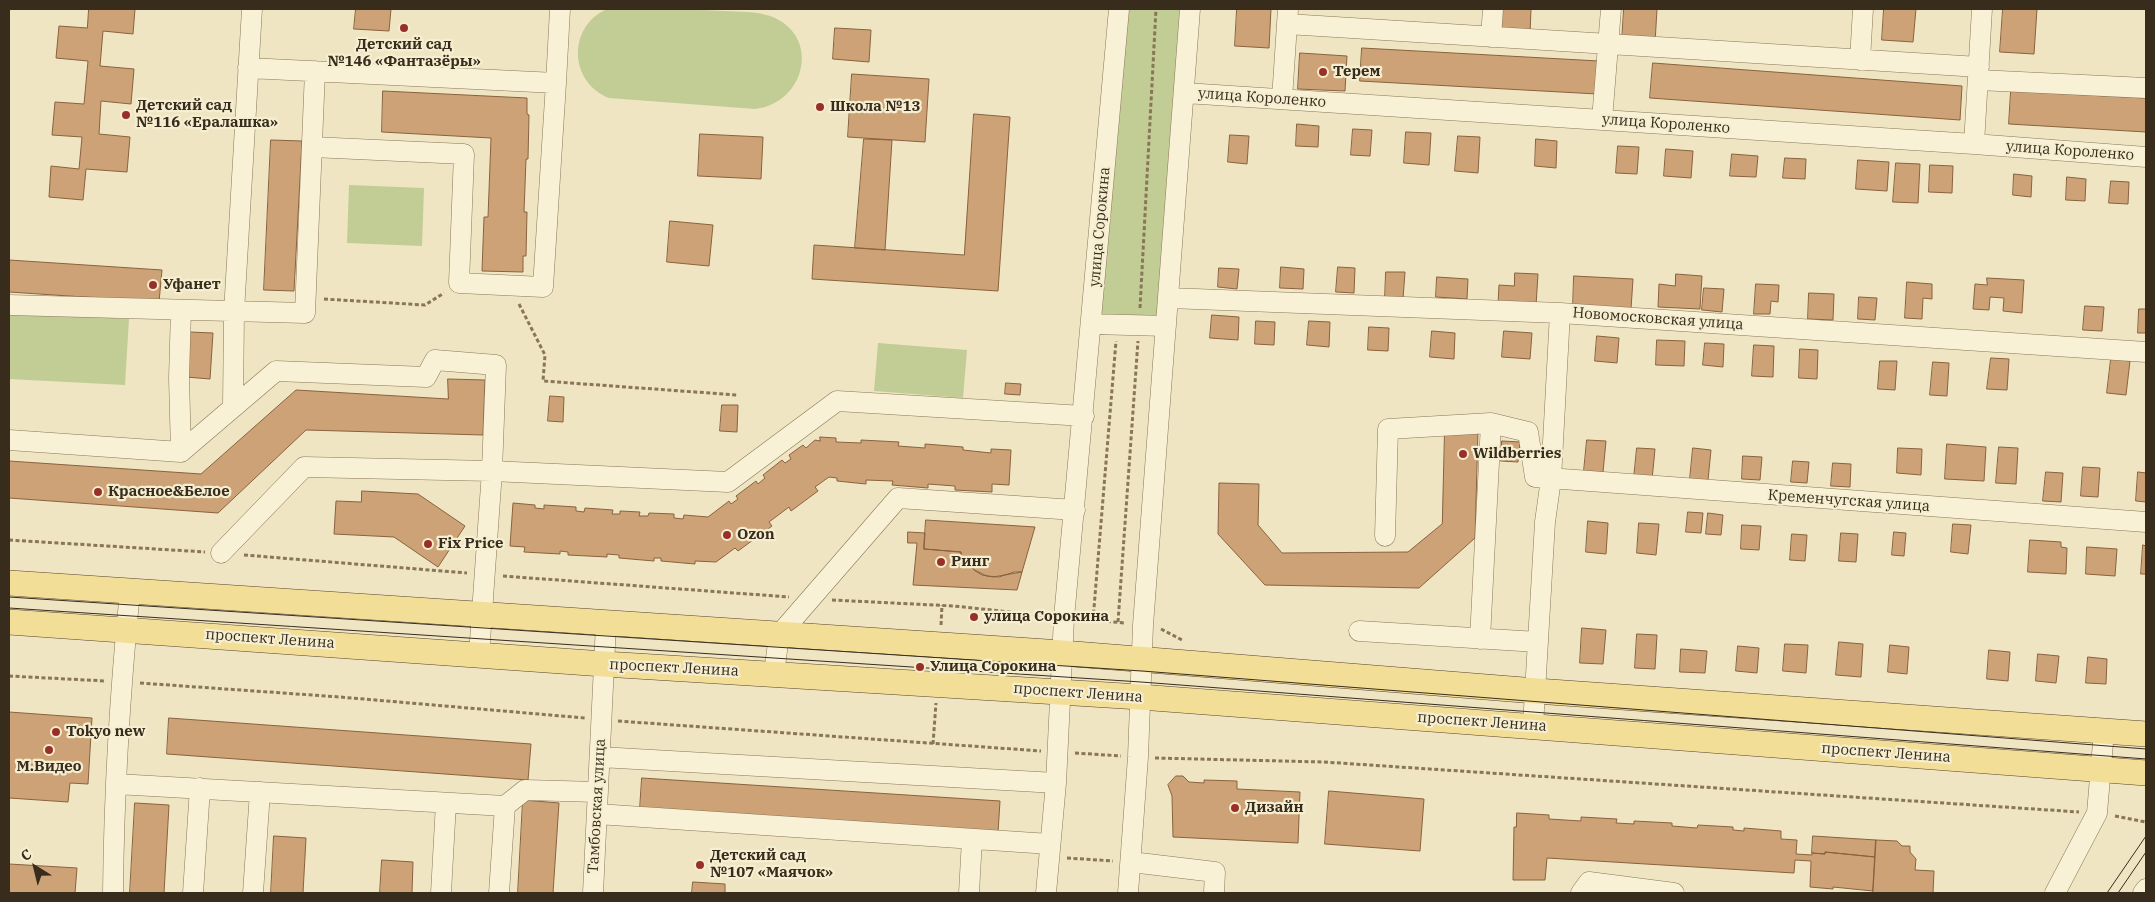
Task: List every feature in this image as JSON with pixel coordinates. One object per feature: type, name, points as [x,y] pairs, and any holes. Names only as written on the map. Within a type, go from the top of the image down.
[{"type":"main road","points":[[9,583],[1062,653],[1536,691],[2146,734]]},
{"type":"main road","name":"проспект Ленина","points":[[9,622],[604,664],[1061,691],[2146,773]]},
{"type":"street","points":[[233,406],[234,312],[252,9]]},
{"type":"street","points":[[312,147],[464,154],[459,283],[543,287],[560,9]]},
{"type":"street","name":"улица Сорокина","points":[[1046,893],[1056,782],[1064,618],[1084,416],[1119,9]]},
{"type":"street","points":[[1128,893],[1143,626],[1190,9]]},
{"type":"street","points":[[1491,37],[1492,9]]},
{"type":"street","points":[[1602,120],[1611,9]]},
{"type":"street","points":[[1860,60],[1864,9]]},
{"type":"street","points":[[1974,144],[1982,9]]},
{"type":"street","points":[[1282,99],[1288,17],[1491,37],[1860,60],[1978,74],[2146,88]]},
{"type":"street","points":[[248,68],[556,83]]},
{"type":"street","points":[[9,305],[305,313],[315,71]]},
{"type":"street","name":"улица Короленко","points":[[1185,93],[1974,144],[2146,157]]},
{"type":"street","name":"Новомосковская улица","points":[[1169,298],[1560,313],[2146,352]]},
{"type":"street","points":[[181,310],[179,378],[181,452]]},
{"type":"street","points":[[1533,726],[1546,522],[1551,480],[1560,313]]},
{"type":"street","points":[[1091,324],[1166,326]]},
{"type":"street","points":[[9,440],[181,452],[276,371],[426,376],[435,360],[496,365],[486,575],[479,654]]},
{"type":"street","points":[[221,553],[304,467],[492,471],[728,482],[837,401],[1084,416]]},
{"type":"street","points":[[1384,536],[1388,429],[1491,423],[1528,432],[1535,477],[1551,480]]},
{"type":"street","points":[[1480,639],[1491,423]]},
{"type":"street","name":"Кременчугская улица","points":[[1551,480],[2146,522]]},
{"type":"street","points":[[774,674],[779,635],[898,498],[1075,510]]},
{"type":"street","points":[[114,893],[114,811],[130,591]]},
{"type":"street","name":"Тамбовская улица","points":[[593,893],[606,624]]},
{"type":"street","points":[[1359,631],[1538,642]]},
{"type":"street","points":[[2055,893],[2097,812],[2104,731]]},
{"type":"street","points":[[600,757],[1056,782]]},
{"type":"street","points":[[116,784],[505,806],[525,790],[598,792]]},
{"type":"street","points":[[193,893],[200,788]]},
{"type":"street","points":[[253,893],[260,792]]},
{"type":"street","points":[[441,893],[446,803]]},
{"type":"street","points":[[499,893],[505,806]]},
{"type":"street","points":[[597,814],[972,839],[1049,851]]},
{"type":"street","points":[[969,893],[972,839]]},
{"type":"street","points":[[1131,862],[1215,872],[1214,893]]},
{"type":"street","points":[[1581,893],[1589,882],[1674,893]]},
{"type":"street","points":[[2143,893],[2146,889]]},
{"type":"path","points":[[1118,622],[1139,325],[1156,9]]},
{"type":"path","points":[[306,297],[426,305],[459,283]]},
{"type":"path","points":[[510,286],[545,355],[543,381],[737,395]]},
{"type":"path","points":[[1093,620],[1117,325]]},
{"type":"path","points":[[9,540],[221,553],[810,599],[954,606],[1143,626]]},
{"type":"path","points":[[1049,851],[1131,862]]},
{"type":"green space","points":[[607,9],[710,10],[765,14],[786,25],[796,37],[801,52],[801,67],[796,82],[786,94],[773,104],[755,109],[609,98],[596,90],[586,80],[580,68],[578,54],[585,28],[594,17]]},
{"type":"green space","points":[[1119,9],[1190,9],[1166,326],[1091,324]]},
{"type":"green space","points":[[349,185],[424,188],[422,246],[347,243]]},
{"type":"green space","points":[[9,312],[129,319],[125,385],[9,379]]},
{"type":"green space","points":[[878,343],[967,350],[963,398],[874,391]]},
{"type":"building","points":[[89,9],[135,9],[133,34],[103,31],[100,66],[134,69],[131,104],[101,101],[99,134],[130,137],[127,172],[86,169],[83,200],[49,197],[51,166],[79,169],[82,137],[52,135],[55,102],[84,104],[88,61],[56,58],[59,26],[87,28]]},
{"type":"building","points":[[356,9],[391,9],[389,31],[354,29]]},
{"type":"building","points":[[1237,9],[1271,9],[1269,48],[1235,46]]},
{"type":"building","points":[[1498,9],[1531,9],[1530,34],[1497,33]]},
{"type":"building","points":[[1624,9],[1657,9],[1655,43],[1622,41]]},
{"type":"building","points":[[1884,9],[1916,9],[1913,42],[1882,40]]},
{"type":"building","points":[[2003,9],[2037,9],[2034,54],[2000,52]]},
{"type":"building","points":[[835,28],[871,30],[869,62],[833,59]]},
{"type":"building","points":[[1362,48],[1599,61],[1597,94],[1360,81]]},
{"type":"building","name":"Терем","points":[[1300,53],[1347,56],[1345,91],[1298,89]]},
{"type":"building","points":[[1653,63],[1962,86],[1960,120],[1650,98]]},
{"type":"building","points":[[852,74],[929,79],[925,142],[848,137]]},
{"type":"building","points":[[383,91],[527,98],[527,114],[529,115],[528,159],[526,159],[524,212],[527,212],[526,256],[523,256],[523,272],[482,271],[484,217],[488,217],[491,138],[382,132]]},
{"type":"building","points":[[2011,91],[2146,98],[2146,132],[2009,124]]},
{"type":"building","points":[[974,114],[1010,117],[998,291],[812,279],[814,245],[964,255]]},
{"type":"building","points":[[1297,124],[1319,126],[1318,147],[1296,146]]},
{"type":"building","points":[[1353,129],[1372,130],[1370,156],[1351,155]]},
{"type":"building","points":[[1406,132],[1431,133],[1429,165],[1404,163]]},
{"type":"building","points":[[700,134],[763,137],[761,179],[698,176]]},
{"type":"building","points":[[1230,135],[1249,136],[1247,164],[1228,162]]},
{"type":"building","points":[[1458,136],[1480,137],[1478,173],[1455,171]]},
{"type":"building","points":[[864,139],[892,140],[885,250],[855,248]]},
{"type":"building","points":[[1536,139],[1557,141],[1556,168],[1535,166]]},
{"type":"building","points":[[271,140],[302,141],[294,291],[264,290]]},
{"type":"building","points":[[1618,146],[1639,147],[1637,174],[1616,173]]},
{"type":"building","points":[[1666,149],[1693,151],[1691,178],[1664,176]]},
{"type":"building","points":[[1732,154],[1758,156],[1756,177],[1730,176]]},
{"type":"building","points":[[1785,158],[1806,159],[1805,179],[1783,178]]},
{"type":"building","points":[[1858,160],[1889,162],[1887,191],[1856,189]]},
{"type":"building","points":[[1896,163],[1920,164],[1918,203],[1893,202]]},
{"type":"building","points":[[1930,165],[1953,166],[1952,193],[1929,192]]},
{"type":"building","points":[[2014,174],[2032,176],[2031,197],[2013,195]]},
{"type":"building","points":[[2067,177],[2086,179],[2085,201],[2066,200]]},
{"type":"building","points":[[2111,181],[2129,182],[2128,204],[2109,203]]},
{"type":"building","points":[[670,221],[713,225],[709,266],[667,262]]},
{"type":"building","points":[[9,260],[162,270],[159,302],[9,292]]},
{"type":"building","points":[[1281,267],[1304,269],[1303,289],[1280,288]]},
{"type":"building","points":[[1338,267],[1355,268],[1354,293],[1336,292]]},
{"type":"building","points":[[1219,268],[1239,269],[1237,289],[1218,287]]},
{"type":"building","points":[[1386,272],[1405,272],[1403,299],[1385,298]]},
{"type":"building","points":[[1515,273],[1538,274],[1536,306],[1498,304],[1499,285],[1514,286]]},
{"type":"building","points":[[1676,274],[1702,276],[1700,309],[1658,307],[1659,284],[1675,286]]},
{"type":"building","points":[[1574,276],[1633,279],[1631,309],[1573,306]]},
{"type":"building","points":[[1437,277],[1468,279],[1467,299],[1436,297]]},
{"type":"building","points":[[1987,278],[2024,280],[2022,313],[2003,311],[2004,298],[1990,297],[1989,310],[1973,309],[1975,284],[1987,285]]},
{"type":"building","points":[[1907,282],[1932,284],[1932,299],[1923,298],[1922,319],[1905,318]]},
{"type":"building","points":[[1756,284],[1779,285],[1778,302],[1771,301],[1770,314],[1754,314]]},
{"type":"building","points":[[1704,288],[1724,289],[1722,312],[1702,310]]},
{"type":"building","points":[[1809,293],[1834,294],[1833,320],[1808,319]]},
{"type":"building","points":[[1859,297],[1877,298],[1875,320],[1858,319]]},
{"type":"building","points":[[2085,306],[2104,307],[2102,331],[2083,330]]},
{"type":"building","points":[[2139,309],[2146,309],[2146,333],[2138,333]]},
{"type":"building","points":[[1212,315],[1239,317],[1238,340],[1210,338]]},
{"type":"building","points":[[1256,321],[1275,322],[1274,345],[1255,344]]},
{"type":"building","points":[[1309,321],[1330,322],[1329,347],[1307,345]]},
{"type":"building","points":[[1369,327],[1389,328],[1388,351],[1368,350]]},
{"type":"building","points":[[1432,331],[1455,333],[1454,359],[1430,357]]},
{"type":"building","points":[[1504,331],[1532,333],[1530,359],[1502,357]]},
{"type":"building","points":[[189,332],[213,333],[210,379],[186,377]]},
{"type":"building","points":[[1597,336],[1619,338],[1617,363],[1595,361]]},
{"type":"building","points":[[1657,340],[1685,341],[1684,366],[1656,365]]},
{"type":"building","points":[[1705,343],[1724,344],[1723,367],[1703,365]]},
{"type":"building","points":[[1754,345],[1774,346],[1773,377],[1752,376]]},
{"type":"building","points":[[1800,349],[1818,350],[1817,379],[1799,378]]},
{"type":"building","points":[[1991,358],[2009,359],[2007,390],[1987,389]]},
{"type":"building","points":[[2111,359],[2130,361],[2126,395],[2107,393]]},
{"type":"building","points":[[1880,361],[1897,361],[1895,390],[1878,389]]},
{"type":"building","points":[[1933,362],[1949,363],[1947,396],[1930,395]]},
{"type":"building","points":[[448,379],[485,380],[483,435],[306,430],[218,513],[9,498],[9,461],[201,474],[296,390],[448,399]]},
{"type":"building","points":[[1006,383],[1021,384],[1020,395],[1005,394]]},
{"type":"building","points":[[550,396],[564,397],[563,422],[548,421]]},
{"type":"building","points":[[722,405],[738,405],[737,432],[720,431]]},
{"type":"building","points":[[1445,428],[1478,429],[1475,538],[1419,588],[1265,585],[1218,534],[1219,483],[1259,484],[1258,525],[1282,553],[1408,552],[1442,524]]},
{"type":"building","points":[[820,437],[836,438],[836,442],[861,443],[861,440],[899,442],[898,446],[925,448],[925,444],[963,447],[963,450],[991,453],[991,449],[1011,450],[1009,485],[992,484],[992,492],[955,490],[955,486],[928,484],[928,488],[892,485],[893,481],[866,480],[866,484],[837,481],[837,478],[829,477],[815,487],[818,491],[791,511],[789,507],[769,522],[772,526],[738,551],[735,548],[716,562],[695,561],[695,564],[661,561],[661,558],[654,558],[654,561],[619,558],[619,555],[607,554],[607,557],[568,555],[568,552],[560,551],[560,554],[524,552],[525,547],[510,546],[513,503],[535,505],[535,508],[544,509],[544,505],[576,507],[576,511],[584,512],[585,508],[613,510],[612,514],[620,514],[620,511],[640,512],[639,516],[648,516],[649,513],[674,514],[674,518],[683,519],[684,515],[708,517],[729,501],[731,504],[738,499],[736,496],[756,481],[758,484],[765,478],[763,475],[782,460],[785,463],[791,459],[789,455],[803,445],[806,448],[815,440],[820,441]]},
{"type":"building","points":[[1587,440],[1606,441],[1603,472],[1584,471]]},
{"type":"building","points":[[1502,441],[1520,442],[1518,462],[1501,461]]},
{"type":"building","points":[[1947,444],[1986,447],[1984,481],[1945,479]]},
{"type":"building","points":[[1999,447],[2018,448],[2016,484],[1996,483]]},
{"type":"building","points":[[1637,448],[1655,449],[1652,480],[1634,478]]},
{"type":"building","points":[[1693,448],[1711,450],[1708,480],[1690,479]]},
{"type":"building","points":[[1898,448],[1922,449],[1921,475],[1897,473]]},
{"type":"building","points":[[1743,456],[1762,457],[1760,480],[1742,479]]},
{"type":"building","points":[[1793,461],[1809,462],[1807,483],[1791,482]]},
{"type":"building","points":[[1833,463],[1851,464],[1850,487],[1831,486]]},
{"type":"building","points":[[2083,467],[2100,468],[2098,497],[2081,496]]},
{"type":"building","points":[[2046,472],[2063,473],[2061,502],[2043,501]]},
{"type":"building","points":[[2138,472],[2146,473],[2146,502],[2136,501]]},
{"type":"building","points":[[362,491],[418,494],[465,526],[438,567],[394,537],[334,534],[336,501],[361,502]]},
{"type":"building","points":[[1688,512],[1703,513],[1701,533],[1686,532]]},
{"type":"building","points":[[1708,513],[1723,515],[1721,535],[1706,534]]},
{"type":"building","points":[[926,520],[1035,527],[1022,572],[1014,572],[999,577],[987,576],[974,570],[966,558],[961,560],[961,552],[924,549]]},
{"type":"building","points":[[1588,521],[1608,523],[1606,554],[1586,552]]},
{"type":"building","points":[[1639,523],[1659,524],[1656,555],[1637,553]]},
{"type":"building","points":[[1953,524],[1971,525],[1968,554],[1951,552]]},
{"type":"building","points":[[1742,525],[1761,526],[1759,550],[1741,549]]},
{"type":"building","name":"Ринг","points":[[908,532],[925,533],[924,549],[961,552],[961,560],[966,558],[974,570],[982,575],[993,577],[1022,572],[1017,590],[913,585],[917,543],[908,543]]},
{"type":"building","points":[[1894,532],[1906,533],[1904,556],[1892,555]]},
{"type":"building","points":[[1841,533],[1858,534],[1856,562],[1839,561]]},
{"type":"building","points":[[1792,534],[1807,535],[1805,561],[1790,560]]},
{"type":"building","points":[[2030,540],[2061,542],[2061,547],[2067,548],[2066,574],[2028,572]]},
{"type":"building","points":[[2143,545],[2146,546],[2146,574],[2141,574]]},
{"type":"building","points":[[2087,547],[2117,549],[2115,576],[2086,574]]},
{"type":"building","points":[[1582,628],[1606,630],[1603,664],[1580,663]]},
{"type":"building","points":[[1637,634],[1657,635],[1655,669],[1635,668]]},
{"type":"building","points":[[1839,642],[1863,644],[1861,677],[1836,675]]},
{"type":"building","points":[[1785,644],[1808,645],[1806,673],[1783,671]]},
{"type":"building","points":[[1890,645],[1909,647],[1907,674],[1888,672]]},
{"type":"building","points":[[1738,646],[1759,648],[1757,673],[1736,671]]},
{"type":"building","points":[[1681,649],[1707,651],[1705,673],[1680,672]]},
{"type":"building","points":[[1989,650],[2010,652],[2008,681],[1987,679]]},
{"type":"building","points":[[2038,654],[2059,656],[2056,683],[2036,681]]},
{"type":"building","points":[[2088,657],[2107,659],[2106,684],[2086,683]]},
{"type":"building","name":"М.Видео","points":[[9,712],[92,718],[88,784],[70,783],[68,802],[9,798]]},
{"type":"building","points":[[169,718],[531,744],[528,780],[167,754]]},
{"type":"building","name":"Дизайн","points":[[1176,776],[1183,776],[1189,782],[1204,783],[1204,780],[1237,781],[1237,789],[1300,792],[1298,843],[1173,837],[1172,796],[1168,785]]},
{"type":"building","points":[[642,778],[1000,801],[998,833],[640,809]]},
{"type":"building","points":[[1329,791],[1424,799],[1420,851],[1325,844]]},
{"type":"building","points":[[523,800],[559,803],[553,893],[518,893]]},
{"type":"building","points":[[135,803],[169,805],[164,893],[130,893]]},
{"type":"building","points":[[1517,813],[1549,815],[1549,819],[1581,821],[1581,817],[1617,819],[1616,823],[1634,824],[1634,821],[1672,823],[1672,826],[1697,828],[1698,825],[1733,827],[1733,830],[1744,831],[1744,828],[1781,831],[1781,839],[1797,840],[1796,854],[1812,855],[1812,853],[1825,854],[1825,852],[1875,857],[1873,891],[1810,887],[1811,861],[1795,860],[1794,873],[1547,858],[1545,880],[1513,880],[1514,827],[1516,827]]},
{"type":"building","points":[[274,836],[306,838],[303,893],[271,893]]},
{"type":"building","points":[[1813,836],[1876,840],[1875,857],[1825,852],[1825,854],[1812,853]]},
{"type":"building","points":[[1876,840],[1897,841],[1902,846],[1910,846],[1910,852],[1916,859],[1915,870],[1934,871],[1933,893],[1873,893]]},
{"type":"building","points":[[382,860],[413,862],[412,893],[380,893]]},
{"type":"building","points":[[9,864],[77,868],[75,893],[9,893]]},
{"type":"building","points":[[693,882],[725,884],[725,893],[692,893]]},
{"type":"tram line","points":[[9,597],[1142,671],[2146,749]]},
{"type":"tram line","points":[[9,608],[1141,682],[2146,759]]},
{"type":"tram line","points":[[2107,893],[2146,836]]},
{"type":"tram line","points":[[2118,893],[2146,852]]},
{"type":"place","name":"Детский сад №146 «Фантазёры»","points":[[404,28]]},
{"type":"place","name":"Терем","points":[[1323,72]]},
{"type":"place","name":"Школа №13","points":[[820,107]]},
{"type":"place","name":"Детский сад №116 «Ералашка»","points":[[126,115]]},
{"type":"place","name":"Уфанет","points":[[153,285]]},
{"type":"place","name":"Wildberries","points":[[1463,454]]},
{"type":"place","name":"Красное&Белое","points":[[98,492]]},
{"type":"place","name":"Ozon","points":[[727,535]]},
{"type":"place","name":"Fix Price","points":[[428,544]]},
{"type":"place","name":"Ринг","points":[[941,562]]},
{"type":"place","name":"улица Сорокина","points":[[974,617]]},
{"type":"place","name":"Улица Сорокина","points":[[920,667]]},
{"type":"place","name":"Tokyo new","points":[[56,732]]},
{"type":"place","name":"М.Видео","points":[[49,750]]},
{"type":"place","name":"Дизайн","points":[[1235,808]]},
{"type":"place","name":"Детский сад №107 «Маячок»","points":[[700,865]]}]
